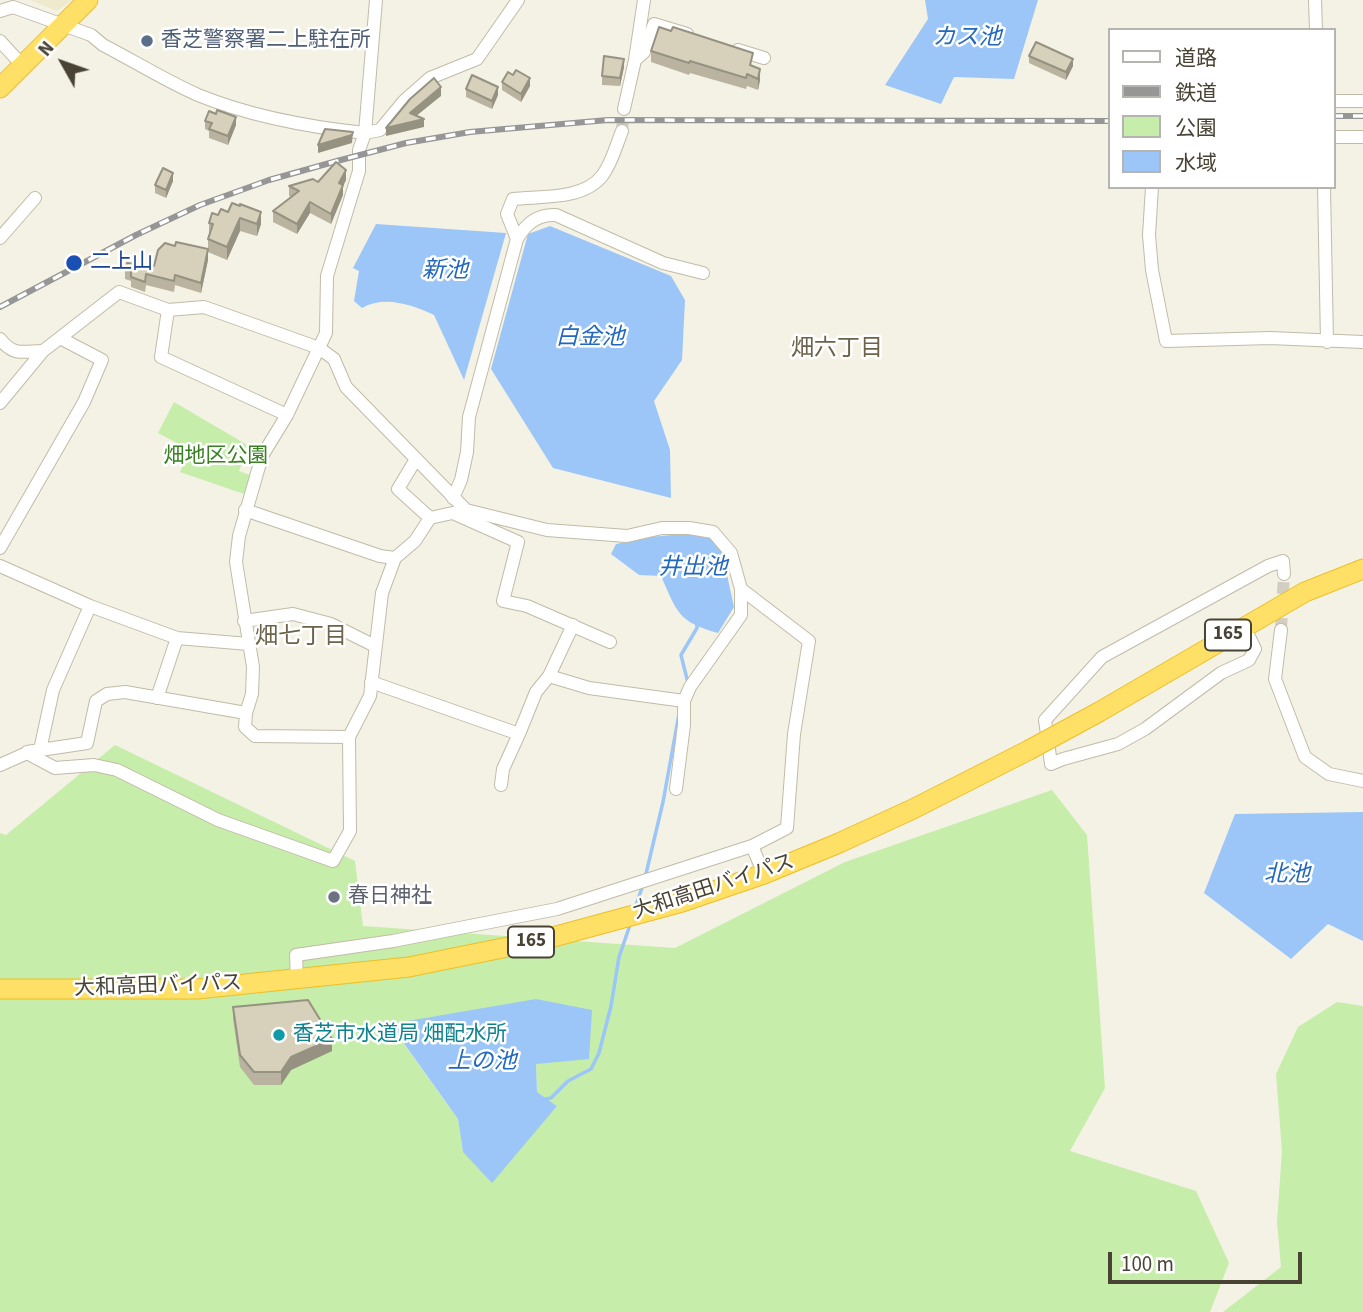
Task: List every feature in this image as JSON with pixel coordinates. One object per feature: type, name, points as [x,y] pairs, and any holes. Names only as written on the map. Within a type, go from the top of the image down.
[{"type":"highway","points":[[0,88],[88,0]]},
{"type":"highway","name":"大和高田バイパス","points":[[0,989],[197,989],[409,967],[542,940],[682,902],[764,874],[914,809],[1099,712],[1305,592],[1363,569]]},
{"type":"street","points":[[349,737],[255,736],[245,727],[252,694],[253,667],[236,562],[245,510],[261,456],[287,415],[326,333],[327,276],[359,171],[359,150],[365,133],[376,0]]},
{"type":"street","points":[[0,11],[13,8],[91,35],[103,45],[196,94],[228,106],[272,119],[365,133],[380,130],[404,101],[430,78],[477,59],[518,0]]},
{"type":"street","points":[[624,109],[644,0]]},
{"type":"street","points":[[1315,0],[1316,28]]},
{"type":"street","points":[[635,60],[644,52],[654,24],[703,39]]},
{"type":"street","points":[[0,41],[22,65]]},
{"type":"street","points":[[728,47],[764,58]]},
{"type":"street","points":[[1335,101],[1363,101]]},
{"type":"street","points":[[517,240],[507,214],[513,198],[567,194],[590,187],[601,177],[611,161],[622,131]]},
{"type":"street","points":[[1335,137],[1363,137]]},
{"type":"street","points":[[1152,189],[1149,235],[1152,270],[1166,341],[1270,338],[1363,342]]},
{"type":"street","points":[[1324,189],[1327,342]]},
{"type":"street","points":[[0,238],[35,198]]},
{"type":"street","points":[[453,498],[461,480],[467,452],[469,417],[517,240],[523,229],[545,215],[556,215],[663,263],[704,273]]},
{"type":"street","points":[[0,403],[43,351],[119,292],[167,310],[204,307],[319,348],[334,359],[346,387],[466,510]]},
{"type":"street","points":[[167,310],[161,357],[287,415]]},
{"type":"street","points":[[0,548],[84,402],[102,360],[60,338]]},
{"type":"street","points":[[0,339],[14,351],[43,351]]},
{"type":"street","points":[[416,459],[398,489],[430,518]]},
{"type":"street","points":[[245,510],[380,556],[395,558]]},
{"type":"street","points":[[27,752],[55,768],[94,765],[117,770],[218,820],[333,861],[350,831],[349,737],[370,696],[382,593],[395,558],[415,541],[430,518],[466,510],[547,530],[626,536],[662,528],[689,528],[713,532],[732,553],[741,589],[741,615],[690,687],[684,701],[684,725],[676,789]]},
{"type":"street","points":[[453,513],[518,542],[503,601],[527,606],[610,642]]},
{"type":"street","points":[[1244,626],[1255,649],[1249,660],[1220,673],[1145,729],[1118,744],[1051,764],[1045,720],[1102,657],[1268,566],[1283,561],[1284,574]]},
{"type":"street","points":[[0,566],[90,606],[177,638],[249,644]]},
{"type":"street","points":[[297,980],[296,955],[393,941],[557,909],[752,846],[787,828],[794,734],[810,641],[741,589]]},
{"type":"street","points":[[40,750],[53,690],[90,606]]},
{"type":"street","points":[[244,621],[293,614],[331,624],[375,646]]},
{"type":"street","points":[[501,785],[503,769],[536,692],[549,676],[573,625]]},
{"type":"street","points":[[1281,630],[1275,679],[1305,757],[1329,774],[1363,781]]},
{"type":"street","points":[[157,698],[177,638]]},
{"type":"street","points":[[549,676],[590,688],[684,701]]},
{"type":"street","points":[[371,682],[519,734]]},
{"type":"street","points":[[0,765],[27,752],[87,743],[96,701],[107,694],[125,692],[246,713]]},
{"type":"street","points":[[752,846],[764,874]]},
{"type":"shaded area","points":[[30,0],[72,0],[57,11]]},
{"type":"green space","name":"畑地区公園","points":[[174,402],[249,446],[239,471],[250,475],[244,494],[180,472],[190,450],[158,433]]},
{"type":"green space","points":[[115,745],[355,861],[363,926],[675,948],[845,862],[1052,790],[1087,835],[1105,1088],[1070,1151],[1196,1191],[1229,1263],[1210,1312],[0,1312],[0,833],[6,835]],"holes":[[[390,1025],[536,1064],[537,1092],[557,1106],[463,1152],[458,1119]]]},
{"type":"green space","points":[[1337,1002],[1363,1006],[1363,1312],[1223,1312],[1281,1267],[1277,1222],[1282,1151],[1276,1074],[1298,1027]]},
{"type":"water","name":"カス池","points":[[925,0],[1038,0],[1014,79],[954,77],[941,104],[885,85],[928,19]]},
{"type":"water","name":"新池","points":[[376,224],[506,233],[464,380],[434,315],[398,303],[380,302],[362,308],[354,301],[359,271],[353,268]]},
{"type":"water","name":"白金池","points":[[550,226],[671,276],[685,300],[682,360],[654,401],[670,450],[671,498],[553,468],[491,369],[528,234]]},
{"type":"water","name":"井出池","points":[[682,534],[711,537],[721,547],[734,607],[718,633],[694,625],[680,614],[661,576],[639,575],[611,554],[616,544]]},
{"type":"water","name":"北池","points":[[1363,812],[1363,941],[1328,924],[1291,959],[1204,893],[1235,814]]},
{"type":"water","name":"上の池","points":[[536,999],[592,1010],[589,1059],[536,1064],[537,1092],[557,1106],[492,1183],[463,1152],[458,1119],[390,1024]]},
{"type":"building","points":[[659,27],[671,31],[673,27],[753,53],[750,65],[760,69],[758,79],[651,51]]},
{"type":"building","points":[[1036,42],[1073,59],[1066,72],[1029,56]]},
{"type":"building","points":[[604,56],[624,59],[620,78],[602,76]]},
{"type":"building","points":[[516,70],[530,78],[521,94],[502,82],[508,72],[513,75]]},
{"type":"building","points":[[472,75],[498,87],[492,101],[466,89]]},
{"type":"building","points":[[434,78],[441,87],[410,113],[424,119],[386,128],[410,99]]},
{"type":"building","points":[[217,110],[236,117],[228,136],[209,129],[212,123],[205,121],[209,111],[216,114]]},
{"type":"building","points":[[325,129],[353,132],[352,135],[318,145]]},
{"type":"building","points":[[336,162],[346,170],[339,183],[343,185],[331,214],[310,202],[297,224],[273,211],[299,191],[289,186],[313,179],[318,182]]},
{"type":"building","points":[[163,168],[173,173],[166,190],[155,185]]},
{"type":"building","points":[[232,203],[261,212],[257,224],[240,218],[227,247],[208,239],[213,224],[209,223],[212,213],[218,215],[221,209],[228,212]]},
{"type":"building","points":[[176,242],[208,249],[201,283],[175,275],[174,281],[146,274],[145,282],[131,277],[131,270],[125,269],[127,263],[154,266],[158,250],[165,243],[175,246]]},
{"type":"building","name":"香芝市水道局 畑配水所","points":[[308,1000],[332,1039],[291,1057],[281,1072],[254,1072],[240,1055],[233,1007]]},
{"type":"waterway","points":[[688,683],[681,655],[697,628],[697,623]]},
{"type":"waterway","points":[[645,878],[663,802],[679,714]]},
{"type":"waterway","points":[[635,908],[643,885]]},
{"type":"waterway","points":[[545,1099],[551,1098],[568,1081],[591,1069],[599,1053],[611,1006],[619,957],[631,922]]},
{"type":"tunnel","points":[[622,131],[624,109]]},
{"type":"tunnel","points":[[1281,630],[1284,574]]},
{"type":"railway","points":[[1335,116],[1363,116]]},
{"type":"railway","points":[[0,307],[136,235],[200,205],[269,180],[337,161],[406,143],[470,132],[608,120],[1108,121]]},
{"type":"place","name":"香芝警察署二上駐在所","points":[[147,41]]},
{"type":"place","name":"二上山","points":[[74,263]]},
{"type":"place","name":"春日神社","points":[[334,897]]},
{"type":"place","name":"香芝市水道局 畑配水所","points":[[279,1035]]},
{"type":"district","name":"畑六丁目","points":[[837,350]]},
{"type":"district","name":"畑七丁目","points":[[301,638]]}]
